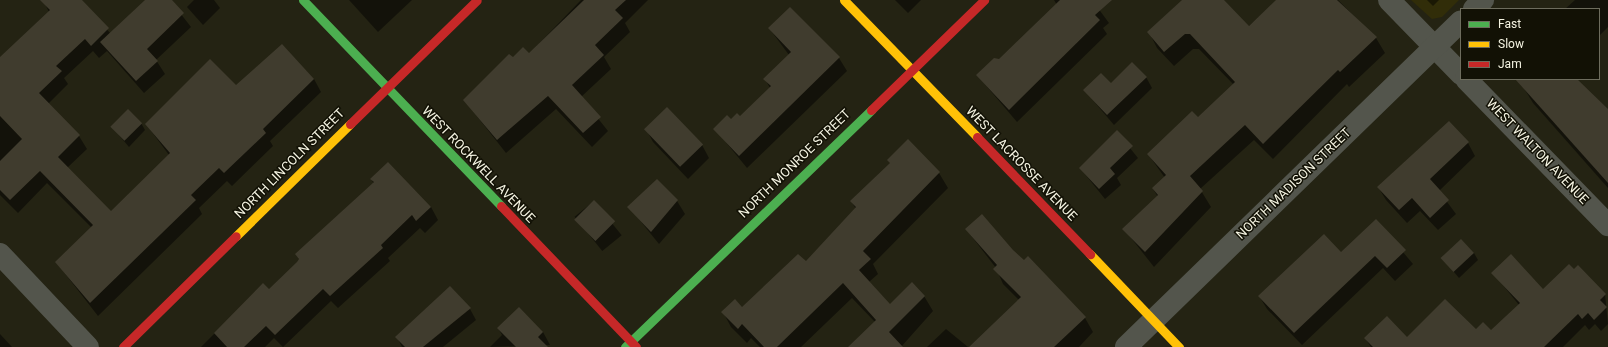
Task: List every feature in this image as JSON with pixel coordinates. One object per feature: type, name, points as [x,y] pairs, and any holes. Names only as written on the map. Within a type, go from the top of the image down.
[{"type":"street","name":"WEST ROCKWELL AVENUE","points":[[303,0],[630,345]]},
{"type":"street","name":"NORTH LINCOLN STREET","points":[[123,347],[477,0]]},
{"type":"street","name":"WEST LACROSSE AVENUE","points":[[844,0],[1179,347]]},
{"type":"street","name":"NORTH MONROE STREET","points":[[630,345],[984,0]]},
{"type":"street","points":[[1389,0],[1460,73]]},
{"type":"street","points":[[1475,8],[1483,0]]},
{"type":"street","name":"NORTH MADISON STREET","points":[[1126,347],[1460,22]]},
{"type":"street","name":"WEST WALTON AVENUE","points":[[1467,80],[1608,226]]},
{"type":"street","points":[[0,254],[88,347]]},
{"type":"shaded area","points":[[1411,0],[1459,0],[1442,17],[1432,19]]},
{"type":"building","points":[[40,0],[82,0],[109,28],[91,46],[85,39],[56,66],[62,71],[39,93],[80,135],[58,157],[111,211],[170,153],[145,124],[210,59],[236,85],[282,44],[314,79],[263,129],[266,133],[224,173],[219,168],[191,195],[196,200],[90,303],[55,262],[93,225],[40,171],[10,200],[0,190],[0,161],[22,139],[0,116],[0,57],[50,10]]},
{"type":"building","points":[[145,0],[172,0],[184,13],[147,49],[158,61],[136,81],[100,42]]},
{"type":"building","points":[[584,0],[626,0],[615,10],[623,18],[595,45],[604,55],[572,85],[601,117],[583,133],[548,96],[497,140],[463,100],[509,54],[513,57],[523,47],[529,53]]},
{"type":"building","points":[[1060,0],[1112,0],[1095,15],[1100,20],[1009,110],[976,75],[994,58],[999,59]]},
{"type":"building","points":[[1182,0],[1224,0],[1249,26],[1276,0],[1337,0],[1377,37],[1340,72],[1338,70],[1263,144],[1245,125],[1190,176],[1203,191],[1145,252],[1122,229],[1158,195],[1152,188],[1166,175],[1147,154],[1192,111],[1198,117],[1235,82],[1190,34],[1185,34],[1164,52],[1147,32]]},
{"type":"building","points":[[790,7],[840,57],[739,156],[713,129],[727,115],[731,119],[737,113],[740,116],[771,86],[763,79],[791,52],[768,28]]},
{"type":"building","points":[[1132,62],[1147,77],[1107,115],[1083,90],[1101,73],[1111,83]]},
{"type":"building","points":[[1516,80],[1578,80],[1608,109],[1608,183]]},
{"type":"building","points":[[667,107],[703,144],[680,167],[644,129]]},
{"type":"building","points":[[128,109],[142,123],[124,141],[110,127]]},
{"type":"building","points":[[1449,121],[1469,142],[1430,179],[1449,200],[1430,218],[1412,198],[1399,210],[1377,187]]},
{"type":"building","points":[[1117,130],[1133,146],[1110,168],[1115,174],[1099,189],[1079,168]]},
{"type":"building","points":[[908,139],[940,172],[863,251],[871,259],[859,270],[890,304],[912,282],[925,296],[889,332],[903,347],[848,347],[876,320],[843,283],[777,347],[764,347],[742,324],[738,329],[721,312],[735,299],[742,307],[798,254],[806,261],[856,207],[850,201],[890,163],[887,160]]},
{"type":"building","points":[[388,162],[431,207],[416,221],[412,215],[381,245],[383,248],[330,296],[323,289],[275,335],[266,326],[244,347],[227,347],[214,333],[263,283],[269,289],[297,262],[299,259],[295,254],[374,182],[370,179]]},
{"type":"building","points":[[657,179],[678,200],[651,232],[627,207]]},
{"type":"building","points":[[594,200],[615,221],[595,241],[574,220]]},
{"type":"building","points":[[982,214],[1013,250],[1024,260],[1028,256],[1086,317],[1054,347],[969,347],[1021,297],[993,269],[997,265],[965,229]]},
{"type":"building","points":[[1376,219],[1406,250],[1387,268],[1375,256],[1294,333],[1258,296],[1324,234],[1341,252]]},
{"type":"building","points":[[1461,239],[1474,253],[1453,272],[1441,258]]},
{"type":"building","points":[[1511,254],[1543,289],[1569,264],[1574,269],[1578,265],[1606,294],[1600,300],[1607,307],[1594,320],[1588,313],[1582,319],[1578,314],[1544,347],[1373,347],[1364,338],[1387,316],[1407,337],[1445,299],[1476,329],[1483,322],[1491,330],[1520,303],[1491,273]]},
{"type":"building","points":[[450,286],[471,308],[423,347],[405,347],[395,337]]},
{"type":"building","points":[[519,307],[543,332],[538,337],[548,347],[516,347],[497,328]]},
{"type":"traffic: fast","points":[[303,0],[501,206]]},
{"type":"traffic: fast","points":[[625,347],[871,110]]},
{"type":"traffic: slow","points":[[844,0],[977,137]]},
{"type":"traffic: slow","points":[[236,236],[350,124]]},
{"type":"traffic: slow","points":[[1090,254],[1179,347]]},
{"type":"traffic: jam","points":[[350,124],[477,0]]},
{"type":"traffic: jam","points":[[871,110],[984,0]]},
{"type":"traffic: jam","points":[[977,137],[1090,254]]},
{"type":"traffic: jam","points":[[501,206],[636,347]]},
{"type":"traffic: jam","points":[[123,347],[236,236]]}]
